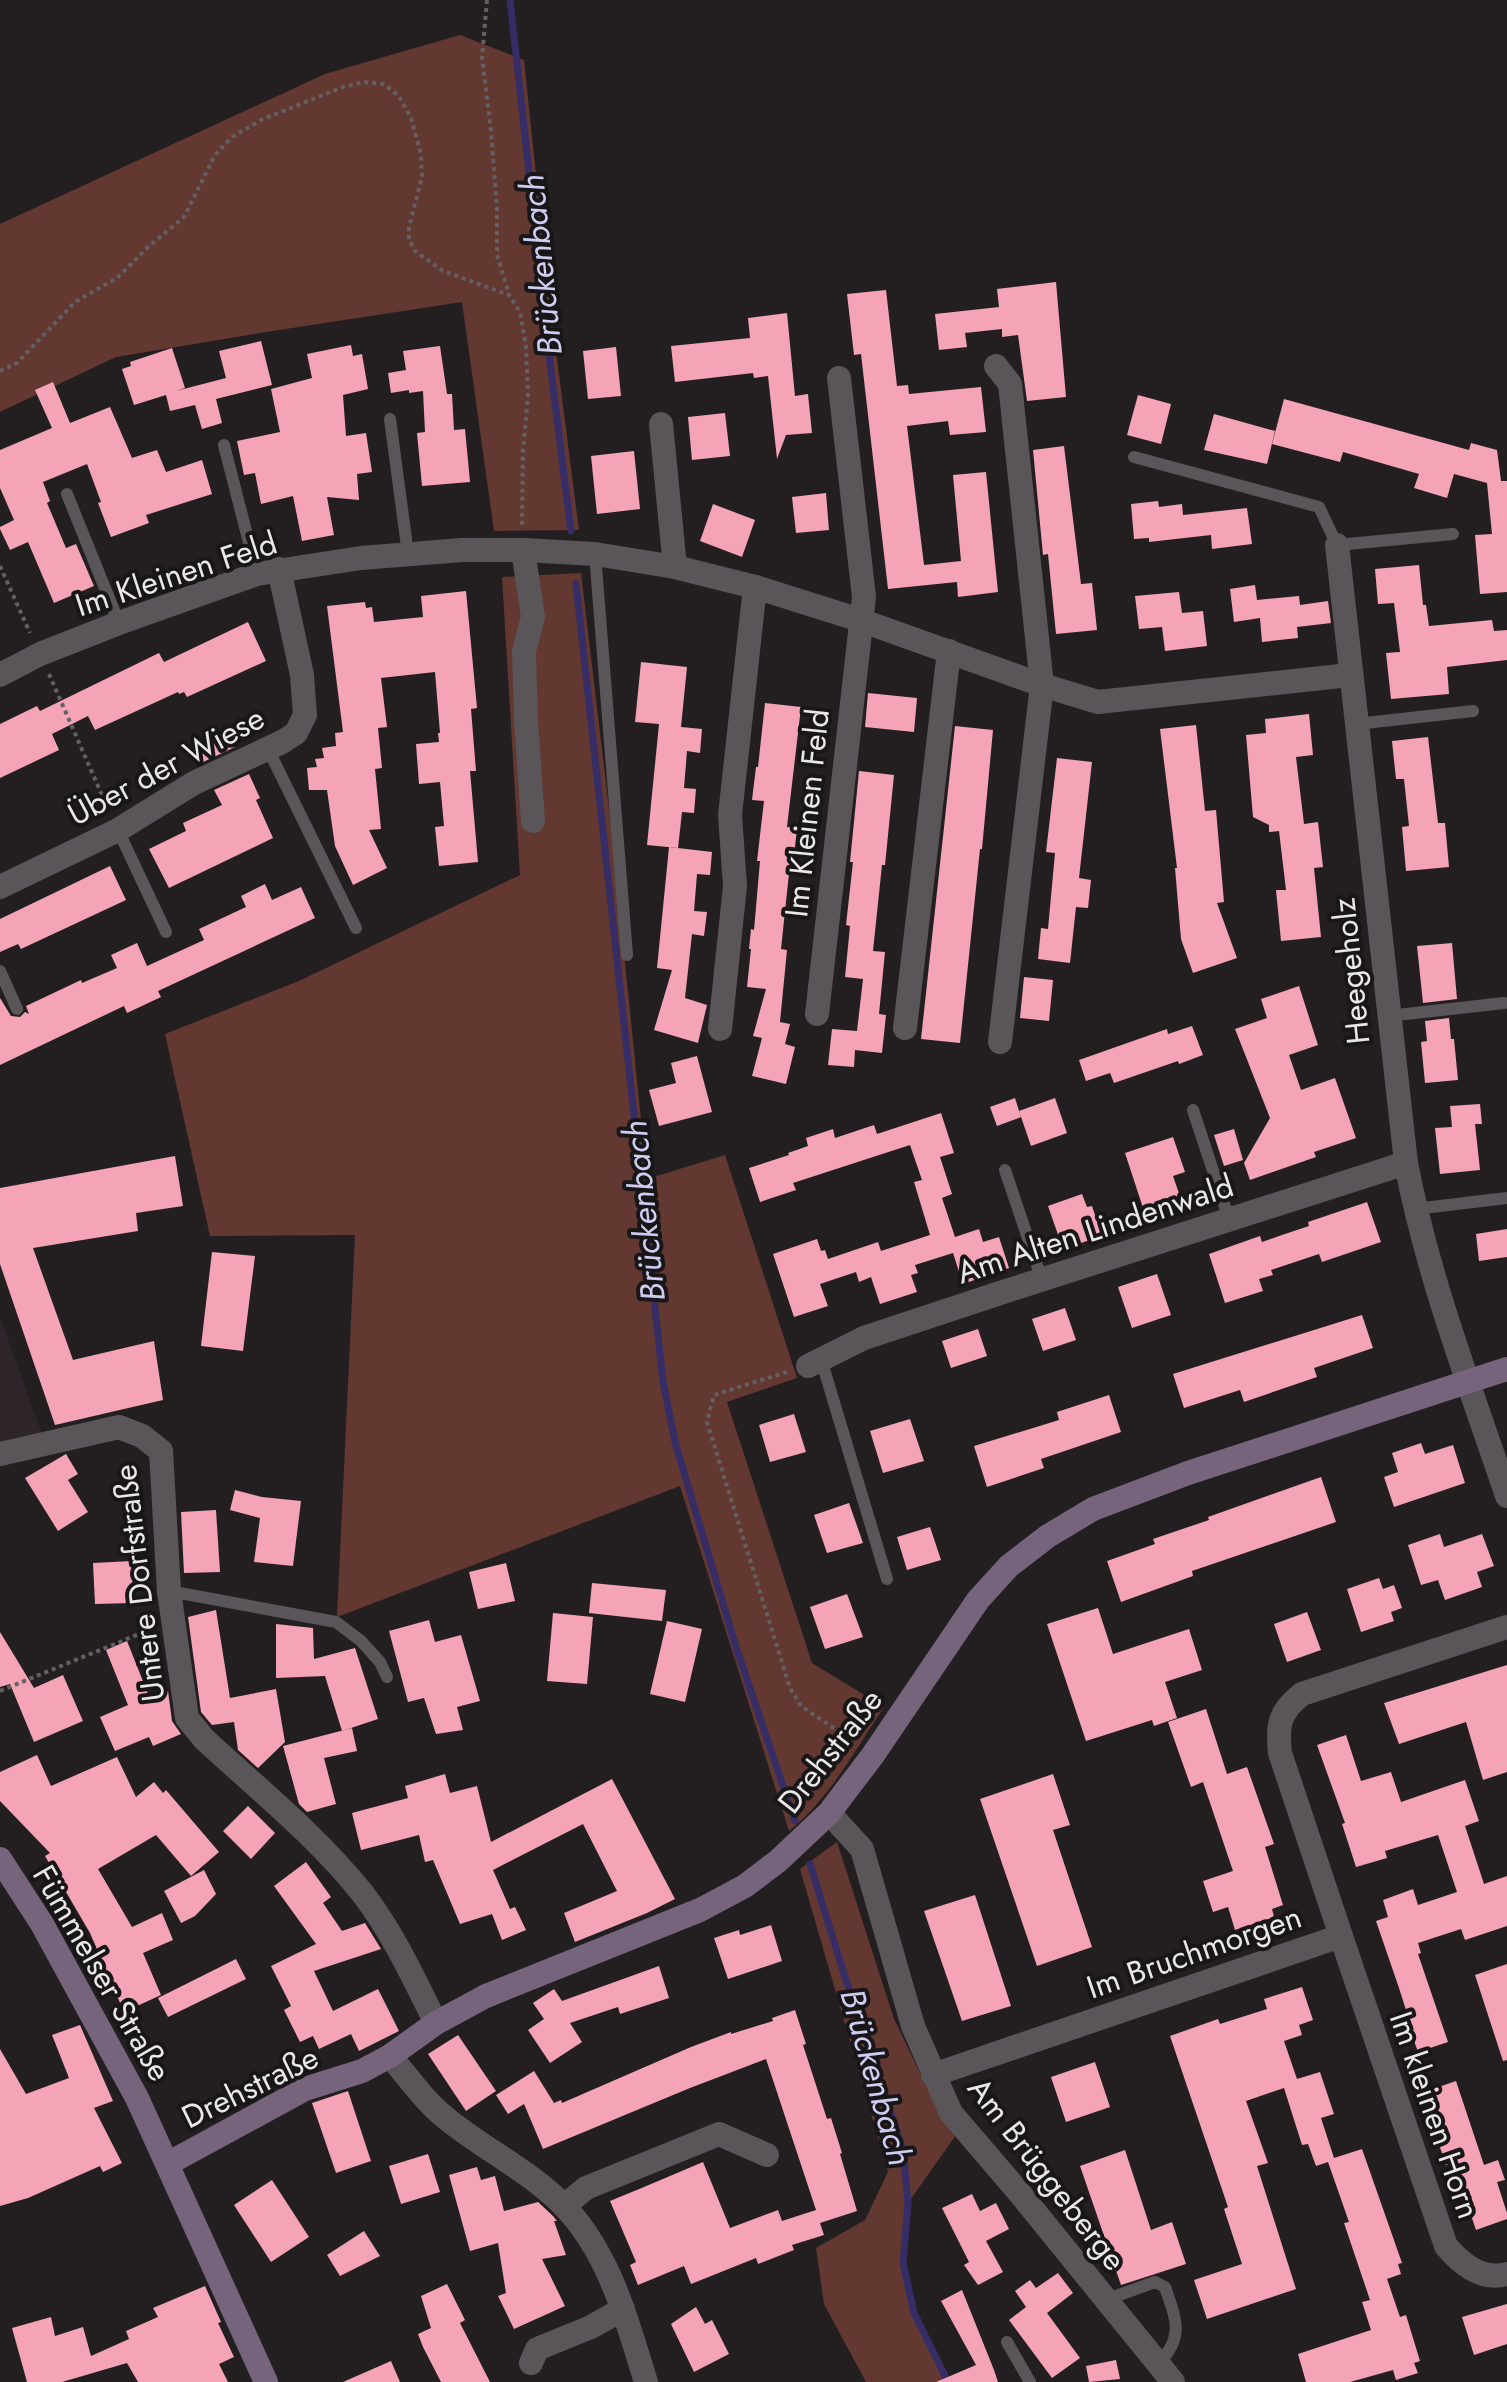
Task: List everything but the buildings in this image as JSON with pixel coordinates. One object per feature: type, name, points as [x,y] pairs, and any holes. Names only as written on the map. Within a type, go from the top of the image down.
[{"type":"street","points":[[996,366],[1010,384],[1042,685],[1000,1042]]},
{"type":"street","name":"Im Kleinen Feld","points":[[817,1014],[864,597],[839,378]]},
{"type":"street","points":[[661,424],[675,567]]},
{"type":"street","name":"Heegeholz","points":[[1337,545],[1406,1163],[1415,1209],[1444,1315],[1468,1381]]},
{"type":"street","name":"Im Kleinen Feld","points":[[0,675],[40,654],[119,623],[268,572],[361,558],[462,550],[523,550],[595,554],[675,567],[755,587],[1098,702],[1350,675]]},
{"type":"street","points":[[523,550],[533,617],[524,651],[533,821]]},
{"type":"street","name":"Über der Wiese","points":[[0,887],[118,830],[194,783],[296,733],[305,715],[302,675],[268,572]]},
{"type":"street","name":"Im Kleinen Feld","points":[[720,1029],[735,886],[730,815],[755,587]]},
{"type":"street","points":[[905,1028],[949,651]]},
{"type":"street","name":"Am Alten Lindenwald","points":[[814,1362],[864,1338],[1406,1163]]},
{"type":"street","name":"Drehstraße","points":[[169,2163],[305,2089],[362,2071],[390,2056],[436,2023],[486,1996],[700,1910],[745,1886],[778,1861],[829,1813],[873,1755],[978,1600],[1009,1566],[1048,1536],[1093,1509],[1188,1473],[1507,1369]]},
{"type":"street","points":[[1468,1381],[1507,1496]]},
{"type":"street","name":"Untere Dorfstraße","points":[[0,1454],[119,1427],[142,1436],[161,1451],[169,1591],[187,1718],[204,1739],[325,1851],[364,1896],[406,1962],[436,2023]]},
{"type":"street","name":"Im Bruchmorgen","points":[[933,2075],[1341,1936],[1280,1753],[1277,1729],[1287,1705],[1302,1694],[1507,1627]]},
{"type":"street","name":"Am Brüggeberge","points":[[829,1813],[862,1849],[913,2026],[951,2113],[1166,2373]]},
{"type":"street","name":"Fümmelser Straße","points":[[0,1859],[42,1924],[137,2098],[266,2382]]},
{"type":"street","name":"Im kleinen Horn","points":[[1341,1936],[1446,2246],[1462,2264],[1480,2273],[1507,2274]]},
{"type":"street","points":[[390,2056],[446,2118],[521,2169],[564,2206],[602,2261],[623,2309],[646,2382]]},
{"type":"street","points":[[564,2206],[586,2188],[719,2134],[767,2155]]},
{"type":"street","points":[[531,2363],[537,2349],[591,2327],[623,2309]]},
{"type":"lane","points":[[390,419],[408,554]]},
{"type":"lane","points":[[224,445],[268,572]]},
{"type":"lane","points":[[1134,457],[1319,507],[1337,545],[1453,534]]},
{"type":"lane","points":[[67,494],[119,623]]},
{"type":"lane","points":[[595,554],[627,955]]},
{"type":"lane","points":[[1356,724],[1473,711]]},
{"type":"lane","points":[[268,749],[356,928]]},
{"type":"lane","points":[[118,830],[166,932]]},
{"type":"lane","points":[[0,971],[17,1009]]},
{"type":"lane","points":[[1388,1016],[1504,1003]]},
{"type":"lane","points":[[1193,1110],[1229,1219]]},
{"type":"lane","points":[[1005,1170],[1042,1280]]},
{"type":"lane","points":[[1415,1209],[1507,1198]]},
{"type":"lane","points":[[814,1362],[887,1579]]},
{"type":"lane","points":[[169,1591],[336,1622],[361,1641],[380,1662],[387,1677]]},
{"type":"lane","points":[[1105,2300],[1155,2282],[1165,2287],[1177,2321],[1166,2373]]},
{"type":"lane","points":[[1007,2342],[1030,2382]]},
{"type":"path","points":[[487,0],[482,57],[496,193],[497,255],[509,295],[520,312],[526,347],[528,397],[522,487],[523,550]]},
{"type":"path","points":[[0,371],[17,363],[75,302],[117,278],[184,217],[215,155],[232,137],[291,106],[364,82],[384,84],[399,96],[411,118],[421,154],[422,177],[409,227],[409,239],[415,251],[443,271],[509,295]]},
{"type":"path","points":[[0,566],[118,830]]},
{"type":"path","points":[[814,1362],[714,1395],[707,1422],[790,1688],[801,1706],[873,1755]]},
{"type":"path","points":[[0,1691],[173,1620]]},
{"type":"shaded area","points":[[460,35],[524,60],[548,289],[579,530],[494,531],[462,302],[116,357],[0,412],[0,224],[325,74]]},
{"type":"shaded area","points":[[581,573],[612,834],[647,1179],[725,1155],[797,1378],[727,1402],[812,1663],[884,1707],[829,1789],[789,1831],[680,1486],[337,1617],[355,1235],[210,1236],[165,1034],[299,981],[520,875],[502,577]]},
{"type":"shaded area","points":[[0,1317],[45,1443],[0,1453]]},
{"type":"shaded area","points":[[837,1842],[894,2019],[922,2077],[956,2135],[908,2203],[903,2263],[914,2313],[948,2382],[866,2382],[824,2304],[816,2248],[865,2220],[888,2172],[800,1869]]},
{"type":"waterway","name":"Brückenbach","points":[[510,0],[571,531]]},
{"type":"waterway","name":"Brückenbach","points":[[576,584],[663,1381],[675,1442],[736,1647],[795,1821]]},
{"type":"waterway","name":"Brückenbach","points":[[810,1864],[903,2149],[908,2203],[903,2263],[914,2313],[948,2382]]}]
